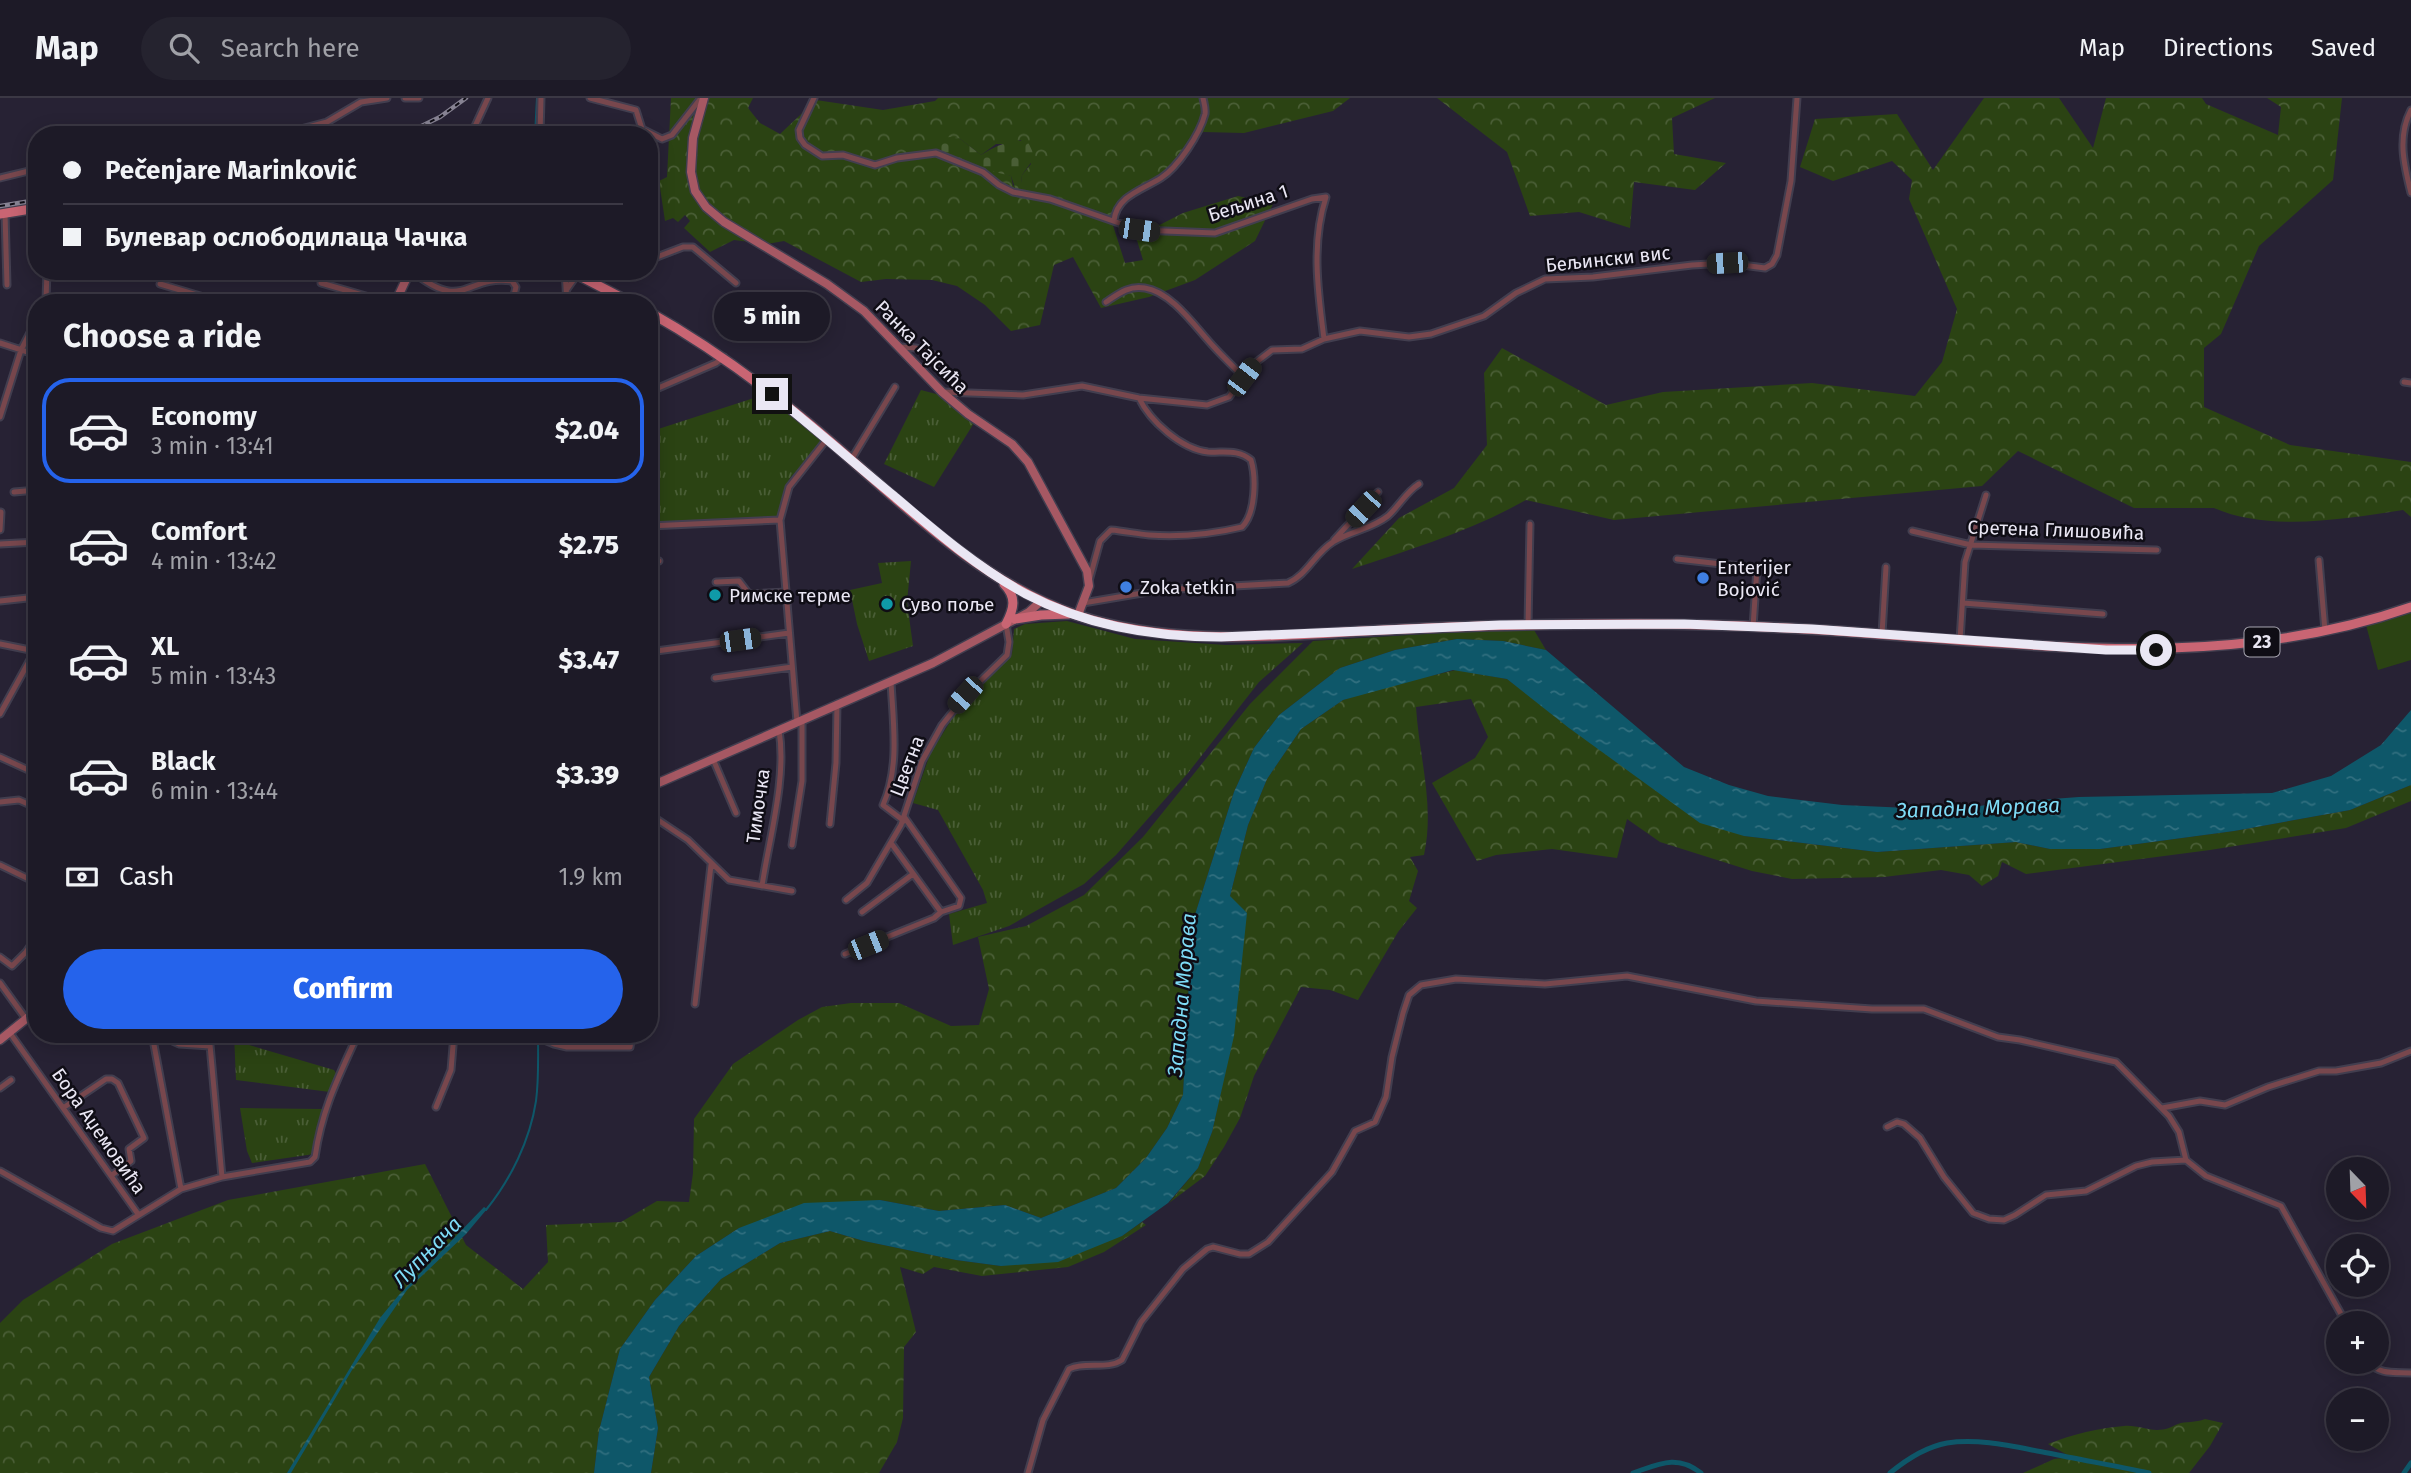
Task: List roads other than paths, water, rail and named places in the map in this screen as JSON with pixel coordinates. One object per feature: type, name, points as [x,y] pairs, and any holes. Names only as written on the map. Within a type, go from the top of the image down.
[{"type":"main road","points":[[3,213],[28,209]]},
{"type":"main road","points":[[589,280],[615,294]]},
{"type":"main road","name":"23","points":[[658,318],[724,358],[828,439],[950,543],[996,575],[1041,601],[1075,614],[1148,632],[1221,637],[1528,625],[1684,624],[1753,626],[2106,650],[2173,650],[2265,642],[2360,623],[2411,607]]},
{"type":"main road","points":[[996,575],[1009,590],[1014,602],[1011,622],[1075,614]]},
{"type":"street","points":[[312,126],[327,122],[361,102],[387,98]]},
{"type":"street","points":[[405,98],[419,98]]},
{"type":"street","points":[[475,126],[488,98]]},
{"type":"street","points":[[540,126],[541,98]]},
{"type":"street","points":[[590,98],[636,110],[641,126]]},
{"type":"street","points":[[658,137],[662,139],[672,135],[703,98]]},
{"type":"street","name":"Ранка Тајсића","points":[[703,98],[693,138],[691,172],[701,201],[724,222],[864,311],[942,392],[1019,451],[1051,504],[1087,571],[1089,581]]},
{"type":"street","points":[[814,98],[799,130],[800,138],[805,145],[822,156],[843,155],[875,165],[897,158],[936,153],[983,172],[1013,192],[1050,200],[1114,221],[1114,215],[1126,199],[1136,190],[1165,176],[1188,149],[1206,111],[1203,98]]},
{"type":"street","name":"Бељински вис","points":[[942,392],[1023,395],[1082,386],[1139,398],[1194,405],[1216,404],[1229,397],[1255,363],[1272,350],[1301,349],[1360,331],[1409,337],[1431,334],[1484,316],[1516,293],[1545,279],[1593,277],[1727,263],[1765,268],[1772,264],[1777,255],[1791,181],[1797,98]]},
{"type":"street","points":[[2411,110],[2405,121],[2402,148],[2411,193]]},
{"type":"street","points":[[0,178],[28,171]]},
{"type":"street","name":"Бељина 1","points":[[1114,221],[1154,233],[1215,233],[1312,199],[1326,197],[1320,215],[1317,262],[1324,340]]},
{"type":"street","points":[[3,213],[7,285]]},
{"type":"street","points":[[658,257],[684,247],[693,247],[736,283]]},
{"type":"street","points":[[423,280],[433,287],[452,292],[488,282],[509,280],[516,285],[514,294]]},
{"type":"street","points":[[566,290],[570,280]]},
{"type":"street","points":[[566,294],[570,280]]},
{"type":"street","points":[[321,283],[359,294]]},
{"type":"street","points":[[160,284],[194,294]]},
{"type":"street","points":[[1106,302],[1126,289],[1143,287],[1156,291],[1198,327],[1214,348],[1244,377]]},
{"type":"street","points":[[0,417],[21,350],[28,336]]},
{"type":"street","points":[[0,343],[28,352]]},
{"type":"street","points":[[900,346],[916,348],[934,355]]},
{"type":"street","points":[[658,388],[724,358]]},
{"type":"street","points":[[851,460],[895,387]]},
{"type":"street","points":[[1075,614],[1083,603],[1100,541],[1111,530],[1173,536],[1238,528],[1244,525],[1249,516],[1253,470],[1251,460],[1242,453],[1207,452],[1183,443],[1148,413],[1139,398]]},
{"type":"street","points":[[792,845],[802,781],[780,520],[789,487],[828,439]]},
{"type":"street","points":[[1332,542],[1372,526],[1388,516],[1411,489],[1419,484]]},
{"type":"street","points":[[14,492],[28,491]]},
{"type":"street","points":[[1083,603],[1160,590],[1288,583],[1296,580],[1378,492]]},
{"type":"street","points":[[1960,640],[1965,562],[1986,495]]},
{"type":"street","points":[[0,530],[1,512]]},
{"type":"street","points":[[658,526],[780,520]]},
{"type":"street","points":[[1528,625],[1530,524]]},
{"type":"street","name":"Сретена Глишовића","points":[[1912,531],[1970,545],[2157,550]]},
{"type":"street","points":[[0,544],[28,542]]},
{"type":"street","points":[[1677,559],[1754,566],[1758,569],[1753,626]]},
{"type":"street","points":[[2319,560],[2325,631]]},
{"type":"street","points":[[1882,634],[1886,567]]},
{"type":"street","points":[[716,582],[739,581],[749,594],[786,592]]},
{"type":"street","points":[[0,601],[28,598]]},
{"type":"street","points":[[658,783],[954,653],[1035,608],[1041,601]]},
{"type":"street","points":[[1962,603],[2102,614]]},
{"type":"street","name":"Цветна","points":[[846,900],[865,886],[891,843],[904,819],[919,769],[933,740],[956,706],[1007,655],[1011,622]]},
{"type":"street","points":[[658,651],[789,633]]},
{"type":"street","points":[[0,644],[28,649]]},
{"type":"street","points":[[0,714],[28,664]]},
{"type":"street","points":[[715,678],[792,667]]},
{"type":"street","points":[[845,954],[959,906],[961,898],[904,819],[883,805],[889,793],[894,750],[891,682]]},
{"type":"street","points":[[830,824],[836,763],[837,704]]},
{"type":"street","name":"Тимочка","points":[[762,887],[778,786],[779,730]]},
{"type":"street","points":[[0,757],[28,770]]},
{"type":"street","points":[[713,759],[736,813]]},
{"type":"street","points":[[0,802],[19,800],[28,804]]},
{"type":"street","points":[[658,820],[688,840],[729,880],[792,891]]},
{"type":"street","points":[[891,843],[941,912]]},
{"type":"street","points":[[0,865],[28,879]]},
{"type":"street","points":[[695,1004],[711,865]]},
{"type":"street","points":[[862,912],[913,874]]},
{"type":"street","points":[[0,957],[12,966],[28,947]]},
{"type":"street","points":[[1028,1473],[1043,1420],[1069,1369],[1083,1365],[1116,1364],[1122,1360],[1141,1322],[1167,1287],[1183,1269],[1207,1250],[1213,1248],[1249,1254],[1268,1242],[1332,1172],[1355,1131],[1375,1122],[1386,1097],[1392,1057],[1409,995],[1421,985],[1456,979],[1545,984],[1627,976],[1756,1001],[1872,1009],[1924,1009],[1998,1037],[2116,1062],[2162,1108],[2179,1132],[2186,1160],[2206,1176],[2281,1206],[2339,1311]]},
{"type":"street","points":[[0,983],[26,1019],[0,1040]]},
{"type":"street","name":"Бора Аџемовића","points":[[10,1033],[138,1214]]},
{"type":"street","points":[[154,1043],[181,1189]]},
{"type":"street","points":[[177,1043],[210,1046]]},
{"type":"street","points":[[210,1043],[222,1177]]},
{"type":"street","points":[[0,1171],[101,1228],[113,1231],[181,1189],[222,1177],[259,1172],[314,1159],[319,1128],[354,1043]]},
{"type":"street","points":[[436,1107],[451,1070],[453,1043]]},
{"type":"street","points":[[552,1043],[567,1047],[631,1046],[631,1043]]},
{"type":"street","points":[[2162,1108],[2200,1101],[2225,1105],[2268,1087],[2319,1071],[2336,1071],[2381,1063],[2411,1051]]},
{"type":"street","points":[[63,1108],[106,1079],[118,1083],[144,1138],[129,1149],[131,1161],[112,1175]]},
{"type":"street","points":[[0,1088],[11,1080]]},
{"type":"street","points":[[1887,1127],[1898,1122],[1904,1124],[1920,1138],[1944,1177],[1973,1213],[1989,1219],[2004,1220],[2046,1195],[2086,1191],[2136,1166],[2186,1160]]},
{"type":"street","points":[[2389,1372],[2411,1373]]},
{"type":"water","name":"Западна Морава","points":[[1457,639],[1503,641],[1546,650],[1684,767],[1729,785],[1768,796],[1842,805],[1952,810],[2079,797],[2272,793],[2331,776],[2381,745],[2411,710],[2411,785],[2350,810],[2234,831],[2100,849],[2050,849],[2016,842],[1877,852],[1744,836],[1700,823],[1569,728],[1507,679],[1453,670],[1343,700],[1301,729],[1267,779],[1248,825],[1230,896],[1247,913],[1234,1036],[1212,1132],[1198,1168],[1168,1203],[1122,1236],[1058,1262],[1001,1266],[956,1260],[864,1241],[830,1231],[780,1243],[721,1279],[679,1326],[649,1377],[658,1428],[651,1473],[594,1473],[599,1431],[620,1349],[655,1300],[696,1256],[739,1228],[804,1203],[880,1200],[939,1211],[1005,1205],[1041,1218],[1116,1188],[1146,1158],[1167,1128],[1183,1095],[1192,924],[1234,792],[1254,748],[1279,715],[1340,668],[1395,650]]},
{"type":"water","points":[[484,1207],[487,1209],[466,1234],[407,1290],[352,1370],[291,1473],[287,1473],[380,1318]]},
{"type":"waterway","name":"Лупњача","points":[[535,126],[537,98]]},
{"type":"waterway","name":"Лупњача","points":[[486,1210],[511,1172],[529,1130],[537,1093],[538,1043]]},
{"type":"waterway","points":[[1890,1473],[1931,1447],[1959,1442],[2010,1446],[2149,1473]]},
{"type":"waterway","points":[[1633,1473],[1668,1462],[1684,1464],[1701,1473]]},
{"type":"waterway","points":[[2404,1473],[2411,1463]]},
{"type":"railway","points":[[422,126],[440,117],[466,98]]},
{"type":"railway","points":[[0,206],[28,201]]},
{"type":"place","name":"Enterijer Bojović","points":[[1703,578]]},
{"type":"place","name":"Zoka tetkin","points":[[1126,587]]},
{"type":"place","name":"Римске терме","points":[[715,595]]},
{"type":"place","name":"Суво поље","points":[[887,604]]}]
